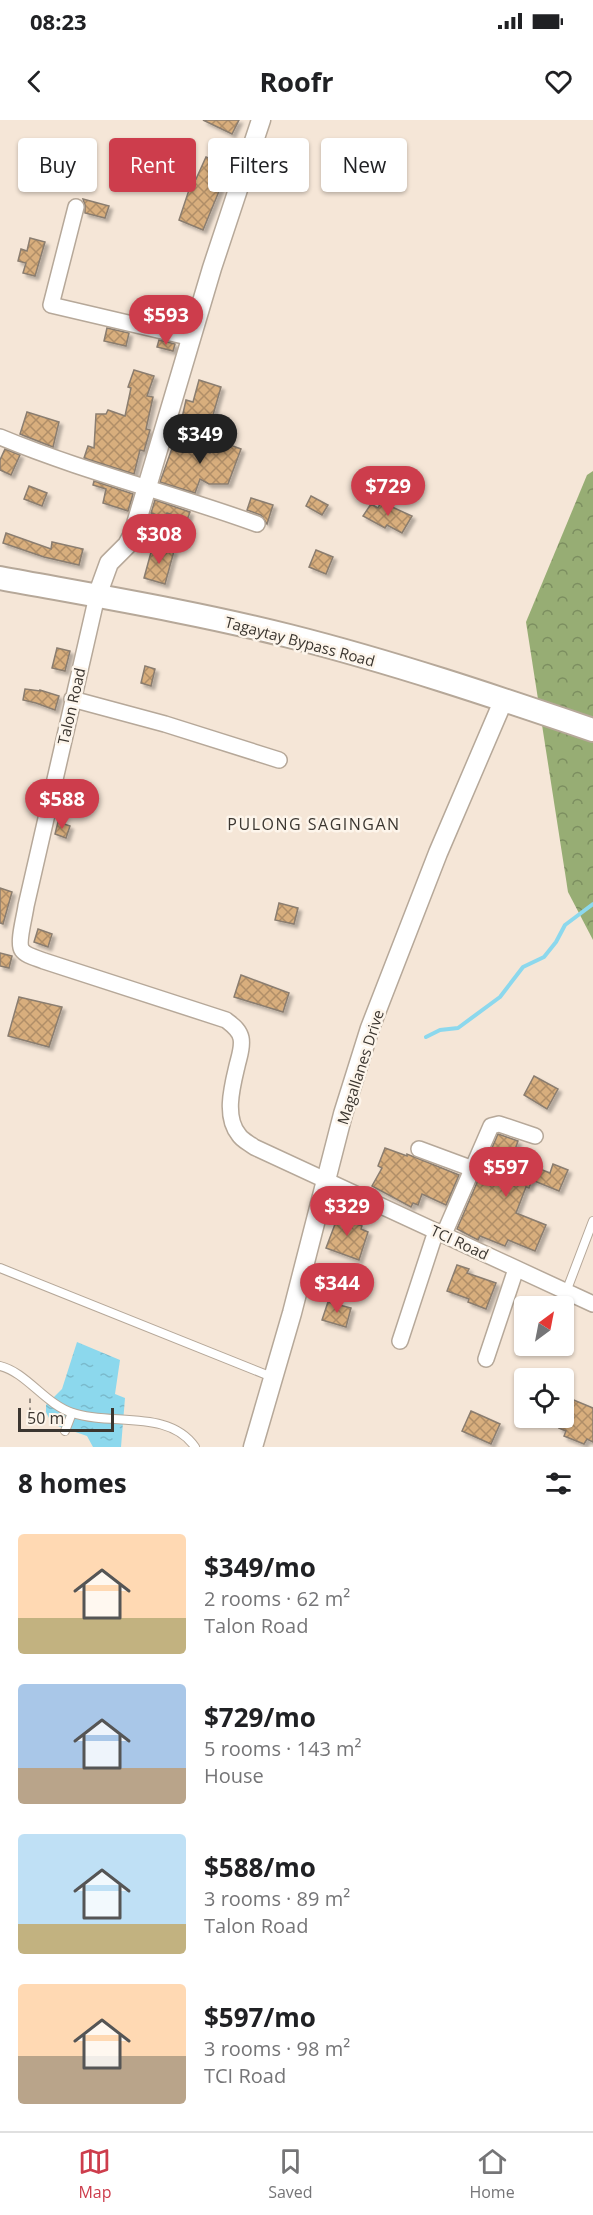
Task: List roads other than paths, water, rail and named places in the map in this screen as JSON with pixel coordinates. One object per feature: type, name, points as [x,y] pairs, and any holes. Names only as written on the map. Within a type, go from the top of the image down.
[{"type":"main road","name":"Tagaytay Bypass Road","points":[[0,578],[195,615],[290,636],[504,699],[593,730]]},
{"type":"street","name":"Talon Road","points":[[261,120],[212,268],[134,534],[127,545],[109,563],[97,596],[26,906],[20,944],[22,950],[28,955],[225,1020],[236,1028],[241,1038],[241,1049],[234,1079],[231,1124],[239,1137],[254,1147],[327,1181]]},
{"type":"street","points":[[76,207],[51,305],[192,338]]},
{"type":"street","points":[[0,437],[45,455],[196,502],[257,524]]},
{"type":"street","points":[[72,699],[165,724],[279,760]]},
{"type":"street","name":"Magallanes Drive","points":[[253,1447],[327,1181],[343,1114],[370,1028],[438,853],[504,699]]},
{"type":"street","points":[[400,1341],[440,1233],[473,1169],[491,1126],[498,1124],[535,1136]]},
{"type":"street","points":[[419,1149],[473,1169]]},
{"type":"street","name":"TCI Road","points":[[327,1181],[593,1304]]},
{"type":"street","points":[[486,1359],[516,1269]]},
{"type":"lane","points":[[566,1292],[593,1221]]},
{"type":"lane","points":[[0,1268],[274,1377]]},
{"type":"lane","points":[[0,1366],[17,1373],[34,1389],[72,1413],[169,1427],[190,1440],[195,1447]]},
{"type":"lane","points":[[65,1431],[72,1413]]},
{"type":"water","points":[[77,1342],[120,1360],[115,1394],[125,1398],[121,1447],[93,1447],[87,1436],[52,1424],[46,1412],[46,1405],[62,1389]]},
{"type":"waterway","points":[[426,1037],[440,1030],[458,1028],[500,997],[523,967],[544,957],[556,942],[565,925],[593,904]]},
{"type":"district","name":"PULONG SAGINGAN","points":[[314,824]]}]
